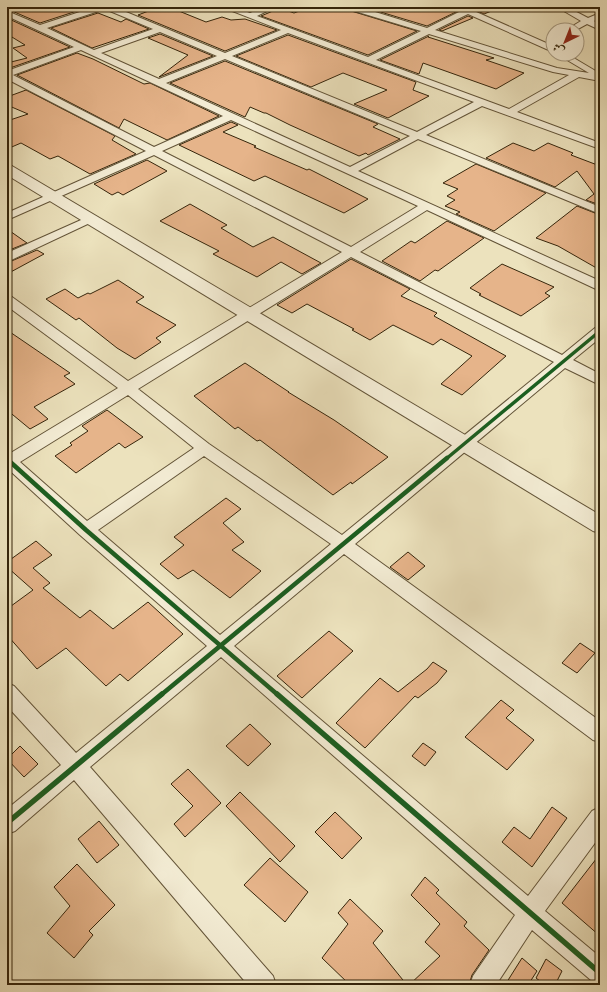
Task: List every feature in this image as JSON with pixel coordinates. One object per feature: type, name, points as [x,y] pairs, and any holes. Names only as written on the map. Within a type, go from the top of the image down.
[{"type":"street","points":[[39,28],[102,7]]},
{"type":"street","points":[[107,7],[600,211]]},
{"type":"street","points":[[226,7],[600,146]]},
{"type":"street","points":[[250,16],[271,7]]},
{"type":"street","points":[[352,7],[556,70],[600,77]]},
{"type":"street","points":[[458,7],[543,44]]},
{"type":"street","points":[[561,7],[586,22],[600,28]]},
{"type":"street","points":[[368,60],[468,11]]},
{"type":"street","points":[[7,13],[600,286]]},
{"type":"street","points":[[586,22],[600,15]]},
{"type":"street","points":[[93,53],[161,29]]},
{"type":"street","points":[[158,83],[288,30]]},
{"type":"street","points":[[7,74],[81,47]]},
{"type":"street","points":[[575,62],[600,77]]},
{"type":"street","points":[[7,74],[349,252],[600,380]]},
{"type":"street","points":[[510,112],[577,74]]},
{"type":"street","points":[[350,171],[482,102]]},
{"type":"street","points":[[7,217],[231,116]]},
{"type":"street","points":[[7,169],[464,445],[600,525]]},
{"type":"street","points":[[426,206],[8,460],[86,530],[600,973]]},
{"type":"street","points":[[7,258],[90,219]]},
{"type":"street","points":[[7,300],[128,388],[204,448],[343,544],[600,733]]},
{"type":"street","points":[[7,823],[600,331]]},
{"type":"street","points":[[86,530],[204,448]]},
{"type":"street","points":[[7,692],[75,766],[264,985]]},
{"type":"street","points":[[482,985],[530,913],[600,818]]},
{"type":"building","points":[[27,7],[86,8],[40,23],[12,11]]},
{"type":"building","points":[[159,7],[164,9],[169,7],[206,22],[222,17],[231,20],[245,19],[277,30],[225,51],[138,15]]},
{"type":"building","points":[[310,7],[346,7],[348,10],[417,31],[368,55],[261,16],[280,8],[294,13]]},
{"type":"building","points":[[364,7],[453,7],[458,11],[427,26]]},
{"type":"building","points":[[469,7],[499,7],[499,8],[484,14]]},
{"type":"building","points":[[98,13],[121,22],[126,19],[149,29],[92,48],[51,28]]},
{"type":"building","points":[[468,16],[473,18],[442,31],[439,30]]},
{"type":"building","points":[[7,18],[70,47],[7,69],[7,63],[27,58],[13,48],[25,45],[7,34]]},
{"type":"building","points":[[160,34],[213,56],[159,77],[188,55],[148,38]]},
{"type":"building","points":[[288,35],[416,82],[413,90],[429,96],[388,118],[354,104],[387,90],[343,73],[311,87],[236,56]]},
{"type":"building","points":[[429,36],[428,37],[494,58],[486,60],[524,73],[496,89],[423,63],[419,74],[380,60]]},
{"type":"building","points":[[77,53],[93,59],[144,84],[150,83],[219,116],[167,140],[124,119],[119,128],[17,75]]},
{"type":"building","points":[[225,61],[378,124],[373,127],[400,139],[368,155],[366,153],[359,156],[266,113],[250,107],[245,117],[170,83]]},
{"type":"building","points":[[26,90],[115,136],[112,140],[136,154],[90,174],[58,156],[50,159],[21,143],[7,149],[7,121],[28,114],[7,105],[7,97]]},
{"type":"building","points":[[231,122],[238,125],[223,132],[307,170],[309,169],[368,199],[344,213],[265,176],[254,181],[179,145]]},
{"type":"building","points":[[513,143],[534,151],[548,143],[573,153],[571,155],[600,166],[600,205],[586,200],[594,194],[577,171],[555,187],[486,158]]},
{"type":"building","points":[[147,160],[167,171],[123,195],[118,192],[112,195],[94,184]]},
{"type":"building","points":[[476,164],[546,193],[494,231],[456,214],[460,212],[445,206],[455,200],[447,196],[458,189],[443,183]]},
{"type":"building","points":[[190,204],[227,225],[221,228],[253,247],[273,237],[321,263],[302,274],[281,262],[257,277],[213,254],[219,251],[160,221]]},
{"type":"building","points":[[577,206],[600,215],[600,270],[558,246],[536,238]]},
{"type":"building","points":[[447,221],[484,238],[438,271],[435,270],[420,281],[382,261],[411,241],[415,243]]},
{"type":"building","points":[[7,229],[27,243],[7,251]]},
{"type":"building","points":[[37,250],[44,254],[7,274],[7,263]]},
{"type":"building","points":[[351,259],[410,289],[401,296],[437,313],[434,316],[506,356],[462,395],[441,384],[472,356],[441,339],[433,345],[393,325],[370,340],[352,330],[354,329],[307,304],[292,313],[277,305]]},
{"type":"building","points":[[502,264],[554,287],[545,293],[550,296],[521,316],[479,295],[481,294],[470,288]]},
{"type":"building","points":[[118,280],[144,297],[136,302],[176,325],[156,338],[161,342],[135,359],[117,348],[79,318],[76,320],[46,299],[65,289],[78,298],[88,293],[90,294]]},
{"type":"building","points":[[7,330],[70,373],[64,376],[75,384],[34,407],[48,419],[30,429],[7,410]]},
{"type":"building","points":[[245,363],[288,392],[334,420],[388,457],[352,484],[351,482],[333,495],[260,440],[257,441],[238,427],[235,429],[194,396]]},
{"type":"building","points":[[107,410],[143,437],[125,448],[119,443],[76,473],[55,456],[72,445],[70,443],[88,431],[82,426]]},
{"type":"building","points":[[226,498],[241,509],[223,523],[244,542],[232,550],[261,571],[230,598],[193,570],[178,579],[160,564],[184,545],[174,537]]},
{"type":"building","points":[[36,541],[52,555],[33,568],[50,583],[43,588],[80,618],[90,610],[113,629],[148,602],[183,634],[128,681],[120,674],[106,686],[66,648],[37,669],[7,635],[7,609],[33,590],[7,567],[7,562]]},
{"type":"building","points":[[408,552],[425,566],[408,580],[390,567]]},
{"type":"building","points":[[329,631],[353,651],[302,698],[277,676]]},
{"type":"building","points":[[580,643],[595,653],[577,673],[562,663]]},
{"type":"building","points":[[433,662],[447,671],[437,683],[418,698],[415,696],[365,748],[336,723],[380,678],[398,692],[427,669]]},
{"type":"building","points":[[501,700],[514,710],[506,718],[534,740],[507,770],[465,737]]},
{"type":"building","points":[[250,724],[271,744],[248,766],[226,746]]},
{"type":"building","points":[[423,743],[436,752],[425,766],[412,756]]},
{"type":"building","points":[[20,746],[38,764],[24,777],[7,759]]},
{"type":"building","points":[[188,769],[221,803],[185,837],[174,824],[193,806],[171,784]]},
{"type":"building","points":[[240,792],[295,846],[280,862],[226,806]]},
{"type":"building","points":[[552,807],[567,818],[532,867],[502,842],[514,827],[530,839]]},
{"type":"building","points":[[335,812],[362,838],[342,859],[315,832]]},
{"type":"building","points":[[99,821],[119,845],[97,863],[78,839]]},
{"type":"building","points":[[600,854],[600,936],[562,903]]},
{"type":"building","points":[[270,858],[308,892],[285,922],[244,885]]},
{"type":"building","points":[[77,864],[115,905],[89,931],[93,935],[74,958],[47,933],[70,906],[54,887]]},
{"type":"building","points":[[425,877],[439,890],[436,893],[467,922],[464,926],[489,950],[472,975],[469,985],[409,985],[440,956],[425,942],[440,924],[411,895]]},
{"type":"building","points":[[350,899],[383,931],[373,943],[407,985],[350,985],[322,958],[348,924],[338,913]]},
{"type":"building","points":[[522,958],[537,971],[528,985],[505,985]]},
{"type":"building","points":[[546,959],[562,971],[555,985],[545,985],[536,978]]},
{"type":"cycle path","points":[[7,823],[600,331]]},
{"type":"cycle path","points":[[7,459],[86,530],[600,973]]}]
